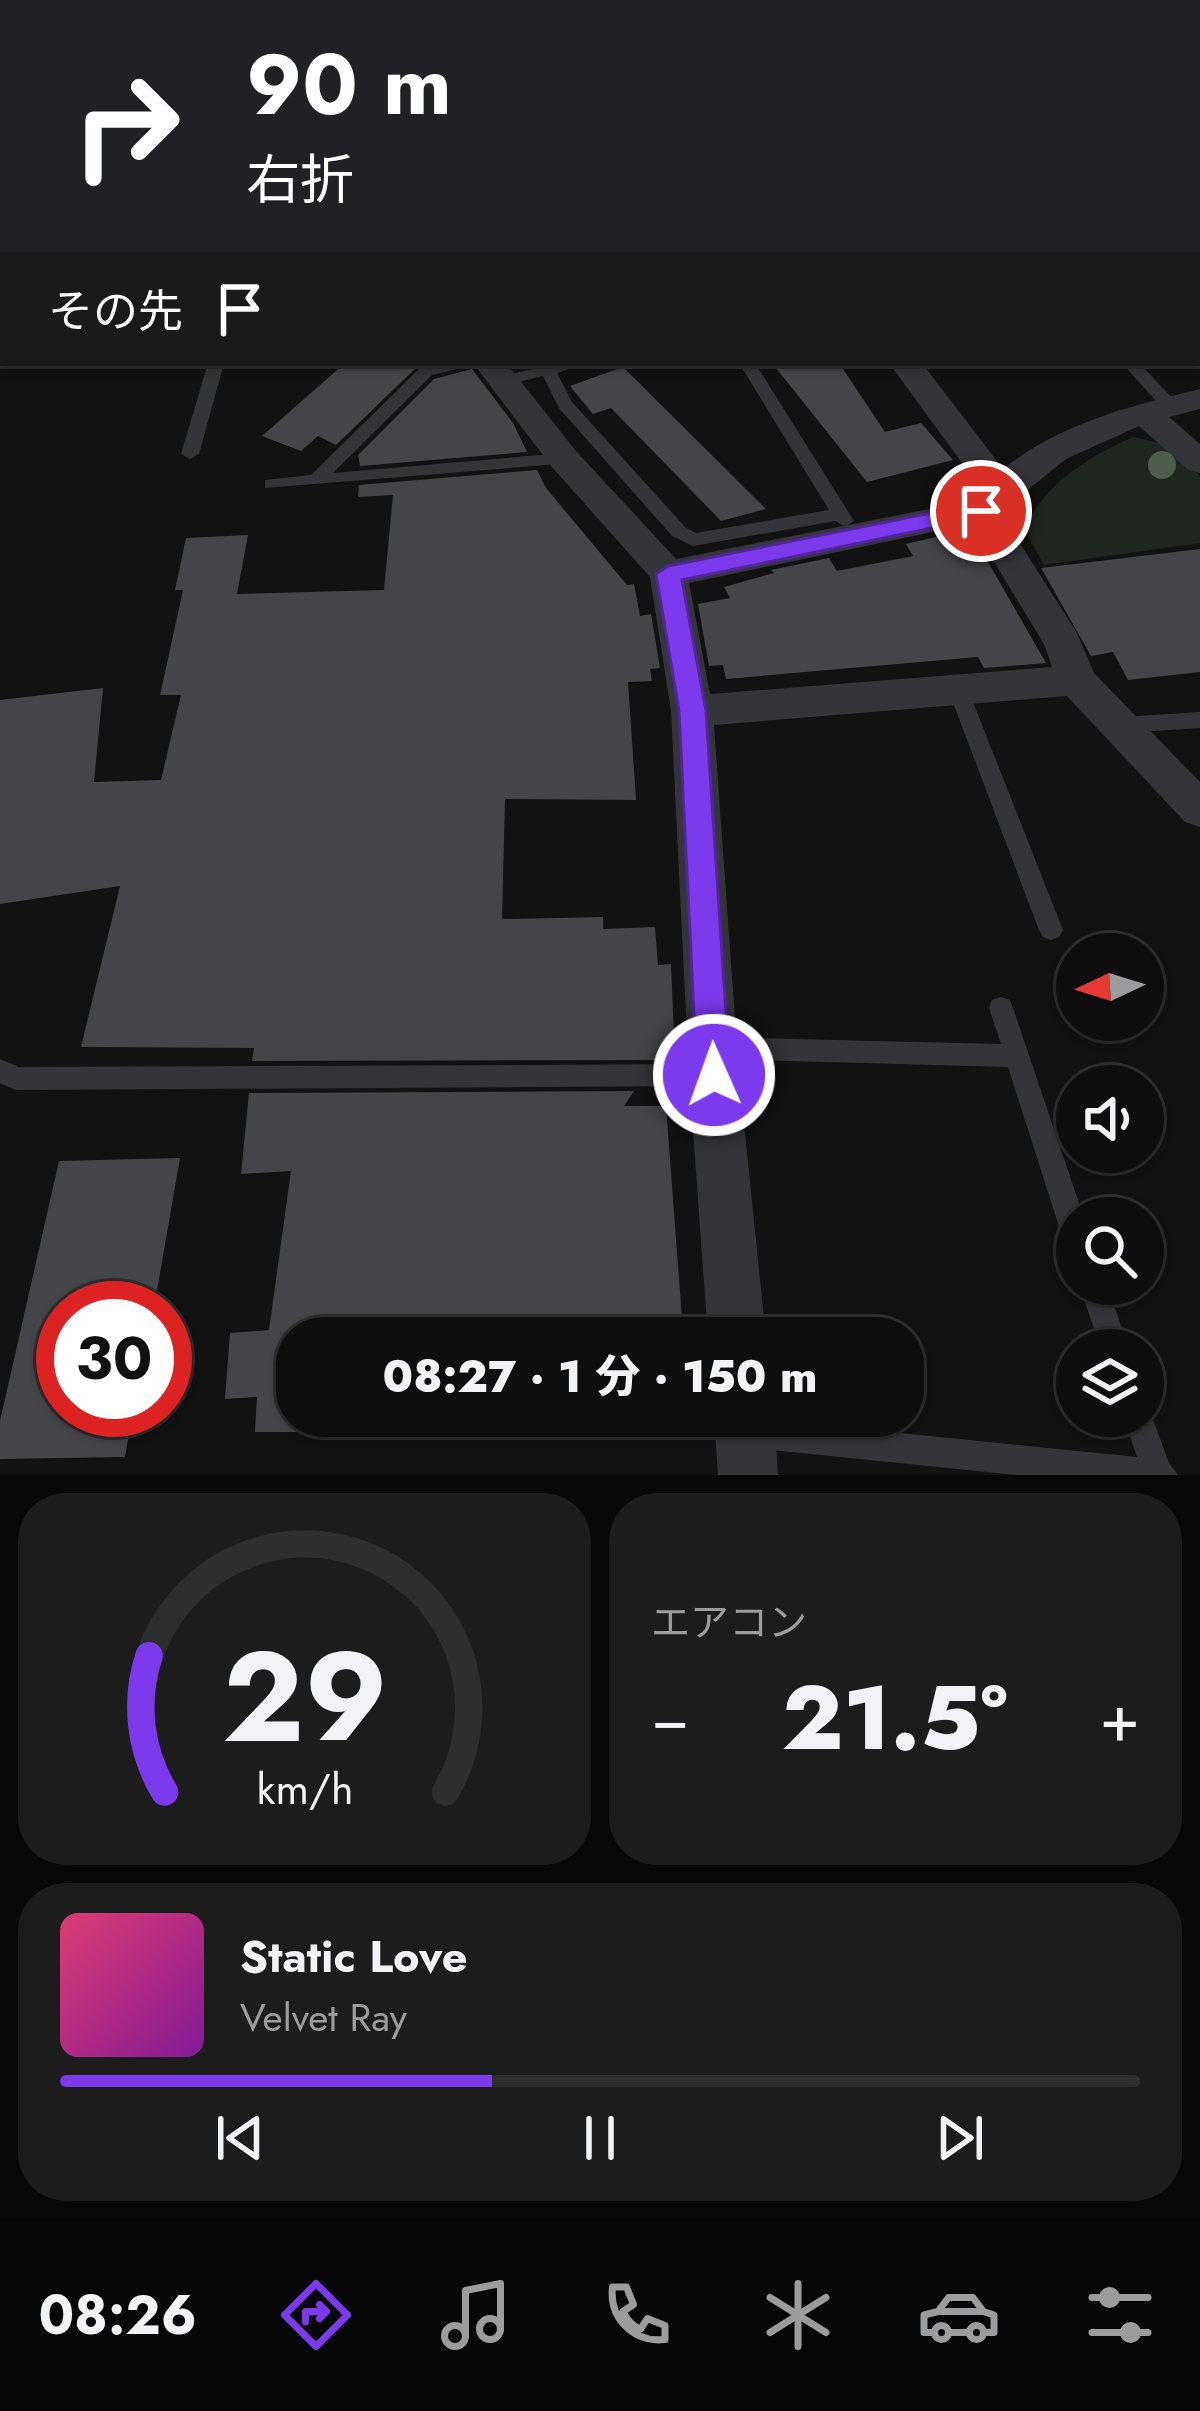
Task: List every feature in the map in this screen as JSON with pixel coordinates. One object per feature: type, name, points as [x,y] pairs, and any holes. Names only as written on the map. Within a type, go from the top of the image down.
[{"type":"street","points":[[907,366],[990,500],[1077,680],[1200,810]]},
{"type":"street","points":[[485,369],[668,574],[692,711],[735,1317]]},
{"type":"street","points":[[668,574],[847,526],[990,500],[1060,446],[1119,418],[1171,406],[1200,461]]},
{"type":"street","points":[[692,711],[1077,680]]},
{"type":"lane","points":[[190,454],[215,366]]},
{"type":"lane","points":[[316,480],[425,371],[545,366],[566,404],[680,532],[693,540],[847,526],[749,366]]},
{"type":"lane","points":[[1133,366],[1171,406]]},
{"type":"lane","points":[[271,484],[564,460]]},
{"type":"lane","points":[[959,692],[1051,930]]},
{"type":"lane","points":[[1122,725],[1200,720]]},
{"type":"lane","points":[[1000,1008],[1063,1197]]},
{"type":"lane","points":[[0,1070],[16,1079],[1014,1055]]},
{"type":"lane","points":[[746,1441],[1160,1474],[1146,1437]]},
{"type":"shaded area","points":[[1133,437],[1168,445],[1200,476],[1200,543],[1044,565],[1024,529],[1033,513],[1069,473]]},
{"type":"building","points":[[342,366],[418,366],[336,445],[318,436],[301,451],[262,436]]},
{"type":"building","points":[[774,366],[841,366],[885,432],[921,423],[953,460],[867,482]]},
{"type":"building","points":[[623,367],[766,509],[721,521],[611,408],[593,414],[570,386]]},
{"type":"building","points":[[472,369],[513,423],[527,452],[360,466],[358,455],[434,379]]},
{"type":"building","points":[[537,470],[546,488],[627,585],[634,584],[640,616],[651,614],[660,668],[650,669],[652,681],[628,682],[636,800],[505,799],[502,919],[603,917],[603,929],[655,927],[658,965],[671,964],[674,1037],[657,1060],[252,1061],[254,1048],[81,1047],[120,886],[0,904],[0,700],[103,688],[94,782],[161,780],[181,695],[160,695],[183,590],[175,590],[186,538],[248,535],[237,594],[384,590],[393,495],[358,497],[359,485]]},
{"type":"building","points":[[969,529],[1046,663],[984,668],[978,657],[726,679],[723,665],[709,666],[698,604],[730,598],[724,587],[774,573],[771,570],[829,558],[837,571],[913,556],[906,544]]},
{"type":"building","points":[[1200,549],[1200,672],[1128,680],[1113,652],[1091,656],[1041,568]]},
{"type":"building","points":[[634,1091],[624,1106],[666,1106],[682,1317],[276,1317],[276,1432],[255,1432],[257,1397],[225,1399],[230,1333],[269,1330],[291,1171],[241,1174],[249,1093]]},
{"type":"building","points":[[180,1158],[159,1281],[36,1281],[36,1437],[128,1437],[125,1457],[0,1459],[0,1421],[59,1161]]},
{"type":"route","points":[[714,1075],[692,711],[668,574],[981,511]]}]
